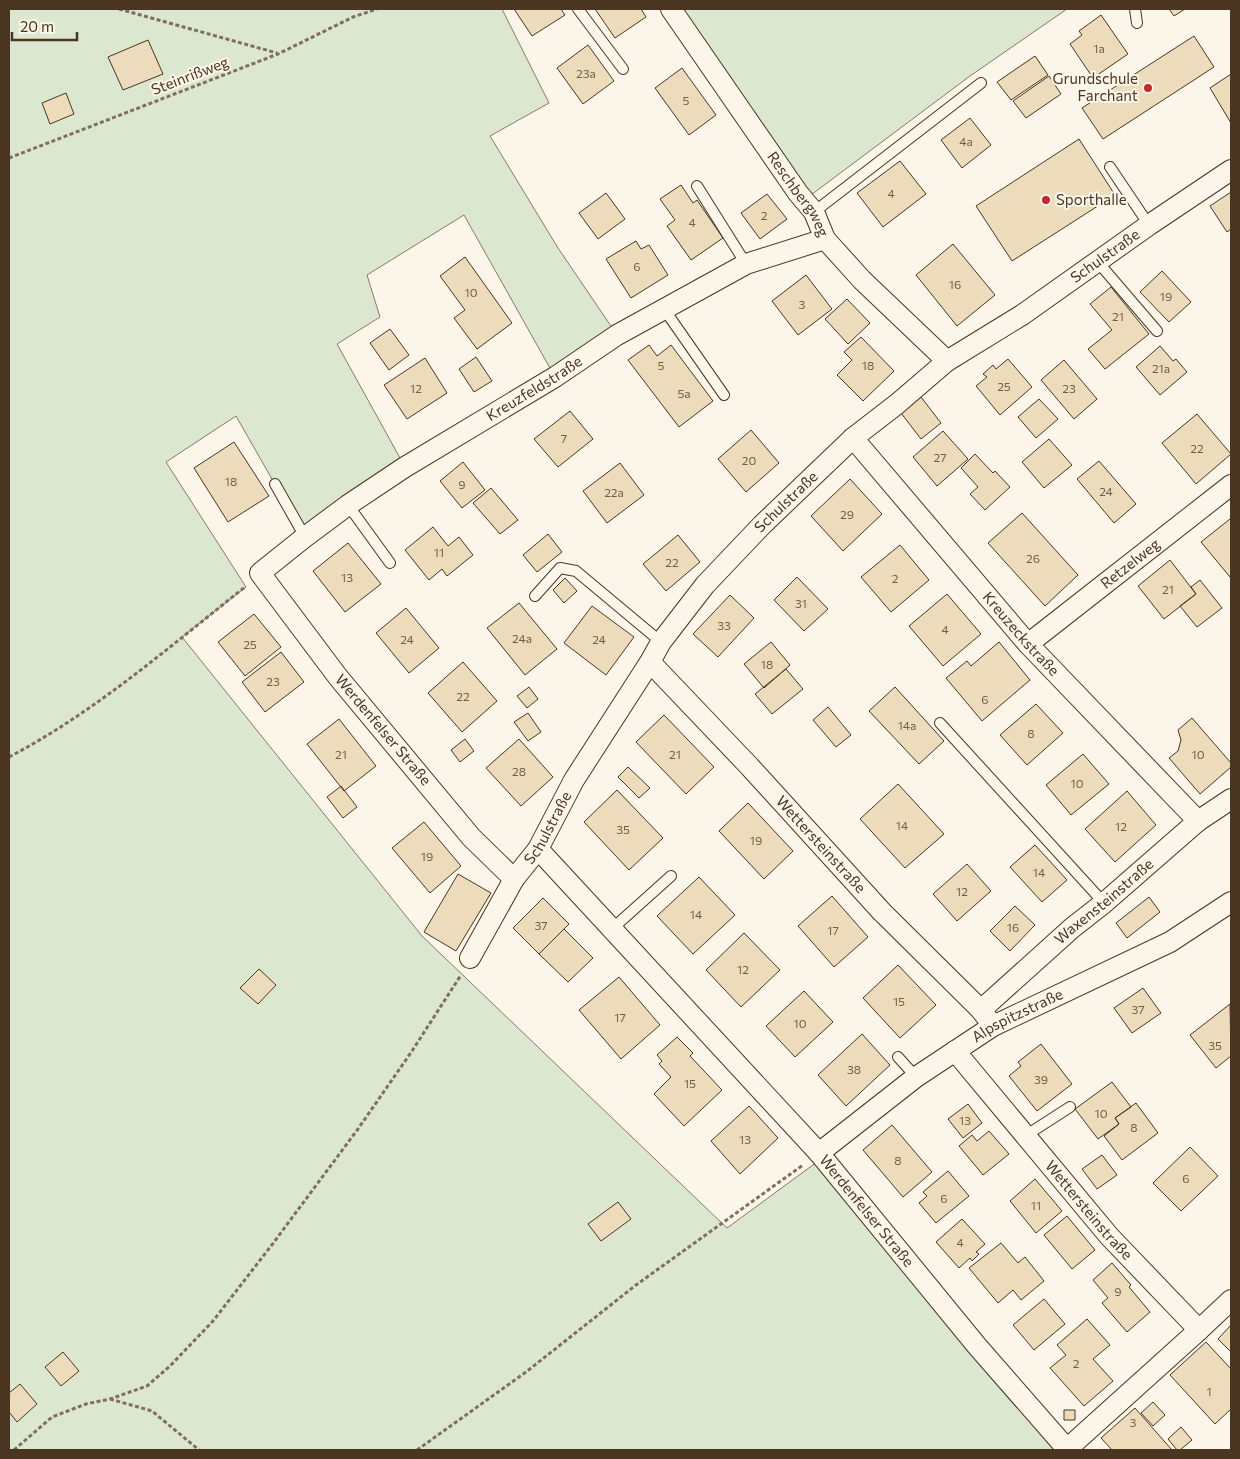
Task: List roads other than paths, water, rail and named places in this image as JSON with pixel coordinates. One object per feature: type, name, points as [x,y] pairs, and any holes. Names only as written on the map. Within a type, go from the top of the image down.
[{"type":"street","name":"Reschbergweg","points":[[671,9],[798,192],[814,212],[825,240],[862,280],[947,361]]},
{"type":"street","name":"Schulstraße","points":[[470,958],[514,879],[538,849],[574,780],[661,642],[705,585],[762,525],[854,438],[947,361],[1022,316],[1097,261],[1231,170]]},
{"type":"street","name":"Kreuzfeldstraße","points":[[260,573],[348,505],[405,467],[555,376],[617,335],[746,264],[825,240]]},
{"type":"street","name":"Kreuzeckstraße","points":[[854,438],[1028,644],[1198,821]]},
{"type":"street","name":"Retzelweg","points":[[1028,644],[1231,485]]},
{"type":"street","name":"Werdenfelser Straße","points":[[260,573],[338,677],[471,836],[514,879]]},
{"type":"street","name":"Wettersteinstraße","points":[[650,662],[750,767],[882,912],[981,1010],[993,1026]]},
{"type":"street","name":"Waxensteinstraße","points":[[981,1010],[1072,928],[1104,903],[1198,821],[1231,799]]},
{"type":"street","name":"Werdenfelser Straße","points":[[538,849],[819,1153],[971,1338],[1067,1449],[1199,1330]]},
{"type":"street","name":"Alpspitzstraße","points":[[819,1153],[916,1077],[993,1026],[1170,942],[1231,902]]},
{"type":"street","name":"Wettersteinstraße","points":[[955,1051],[1109,1236],[1199,1330]]},
{"type":"street","points":[[1199,1330],[1231,1300]]},
{"type":"lane","points":[[578,9],[623,70]]},
{"type":"lane","points":[[1136,9],[1137,23]]},
{"type":"lane","points":[[814,212],[981,83]]},
{"type":"lane","points":[[1110,167],[1149,225]]},
{"type":"lane","points":[[697,186],[746,264]]},
{"type":"lane","points":[[1097,261],[1157,331]]},
{"type":"lane","points":[[664,309],[724,395]]},
{"type":"lane","points":[[275,484],[305,537]]},
{"type":"lane","points":[[348,505],[390,563]]},
{"type":"lane","points":[[535,596],[560,568],[576,571],[661,642]]},
{"type":"lane","points":[[940,723],[1104,903]]},
{"type":"lane","points":[[613,928],[671,876]]},
{"type":"lane","points":[[898,1057],[916,1077]]},
{"type":"lane","points":[[1025,1136],[1070,1107]]},
{"type":"place","name":"Grundschule Farchant","points":[[1148,88]]},
{"type":"place","name":"Sporthalle","points":[[1046,200]]}]
